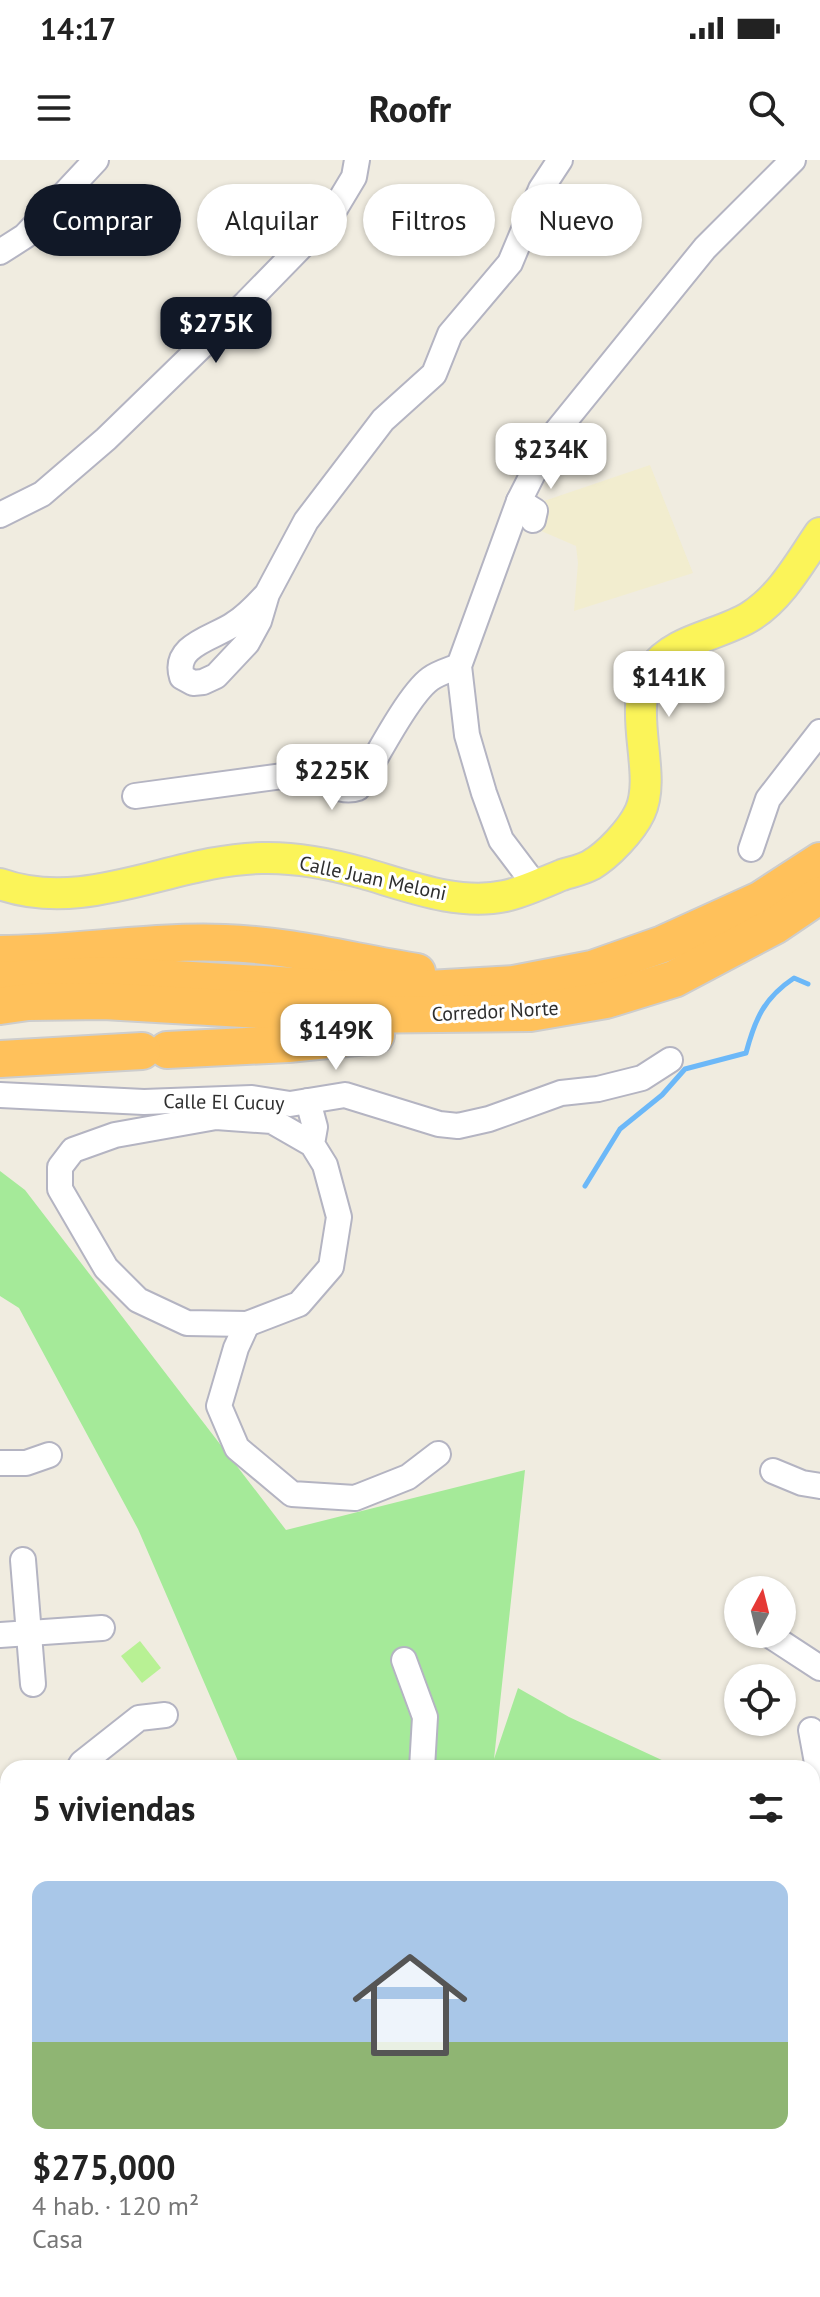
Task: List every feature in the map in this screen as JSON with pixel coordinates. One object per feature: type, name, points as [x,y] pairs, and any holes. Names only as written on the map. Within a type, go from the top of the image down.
[{"type":"highway","name":"Corredor Norte","points":[[0,1006],[28,1002],[104,1001],[345,1015],[522,998],[663,944],[760,900],[820,861]]},
{"type":"highway","name":"Corredor Norte","points":[[0,980],[120,975],[275,987],[428,989],[522,998],[606,1000],[674,979],[776,925],[820,895]]},
{"type":"highway","points":[[0,954],[137,944],[227,943],[280,947],[437,976],[522,998]]},
{"type":"highway","points":[[0,1059],[288,1044],[410,1032],[522,998]]},
{"type":"main road","name":"Calle Juan Meloni","points":[[0,884],[18,890],[63,894],[206,865],[260,858],[305,860],[431,893],[469,898],[505,896],[591,865],[620,840],[641,811],[645,777],[641,726],[644,683],[653,668],[668,651],[749,617],[768,604],[787,583],[820,533]]},
{"type":"street","points":[[0,252],[25,236],[96,160]]},
{"type":"street","points":[[0,515],[42,494],[106,439],[246,303],[330,217],[354,177],[357,160]]},
{"type":"street","points":[[267,594],[306,521],[383,420],[434,374],[450,334],[503,273],[541,189],[560,160]]},
{"type":"street","points":[[535,885],[501,840],[484,793],[467,735],[459,666],[526,511],[551,438],[705,248],[793,160]]},
{"type":"street","points":[[135,796],[305,773],[316,775],[343,791],[358,788],[424,684],[459,666]]},
{"type":"street","points":[[751,849],[768,799],[820,732]]},
{"type":"street","name":"Calle El Cucuy","points":[[0,1095],[144,1102],[252,1098],[290,1104],[345,1095],[439,1124],[458,1126],[489,1119],[561,1093],[598,1089],[642,1078],[670,1060]]},
{"type":"street","points":[[308,1101],[315,1127],[312,1144]]},
{"type":"street","points":[[216,1117],[272,1121],[312,1144],[325,1165],[339,1217],[331,1267],[299,1304],[247,1324],[187,1323],[138,1300],[106,1268],[60,1189],[60,1167],[73,1150],[115,1135],[216,1117]]},
{"type":"street","points":[[247,1324],[236,1348],[219,1406],[237,1448],[292,1494],[355,1498],[408,1477],[438,1454]]},
{"type":"street","points":[[0,1463],[26,1463],[49,1455]]},
{"type":"street","points":[[773,1471],[802,1483],[820,1486]]},
{"type":"street","points":[[23,1560],[33,1684]]},
{"type":"street","points":[[0,1635],[102,1628]]},
{"type":"street","points":[[789,1648],[820,1668]]},
{"type":"street","points":[[404,1660],[425,1717],[422,1760]]},
{"type":"street","points":[[86,1760],[139,1718],[165,1715]]},
{"type":"street","points":[[811,1730],[817,1760]]},
{"type":"shaded area","points":[[650,465],[693,573],[574,611],[578,563],[576,546],[539,530],[541,502]]},
{"type":"green space","points":[[0,1171],[25,1190],[286,1530],[525,1470],[494,1759],[518,1688],[569,1717],[662,1760],[238,1760],[138,1529],[19,1308],[0,1296]]},
{"type":"green space","points":[[140,1641],[161,1668],[142,1683],[121,1656]]},
{"type":"waterway","points":[[585,1186],[620,1129],[662,1095],[685,1069],[746,1053],[757,1020],[775,993],[794,978],[808,984]]}]
